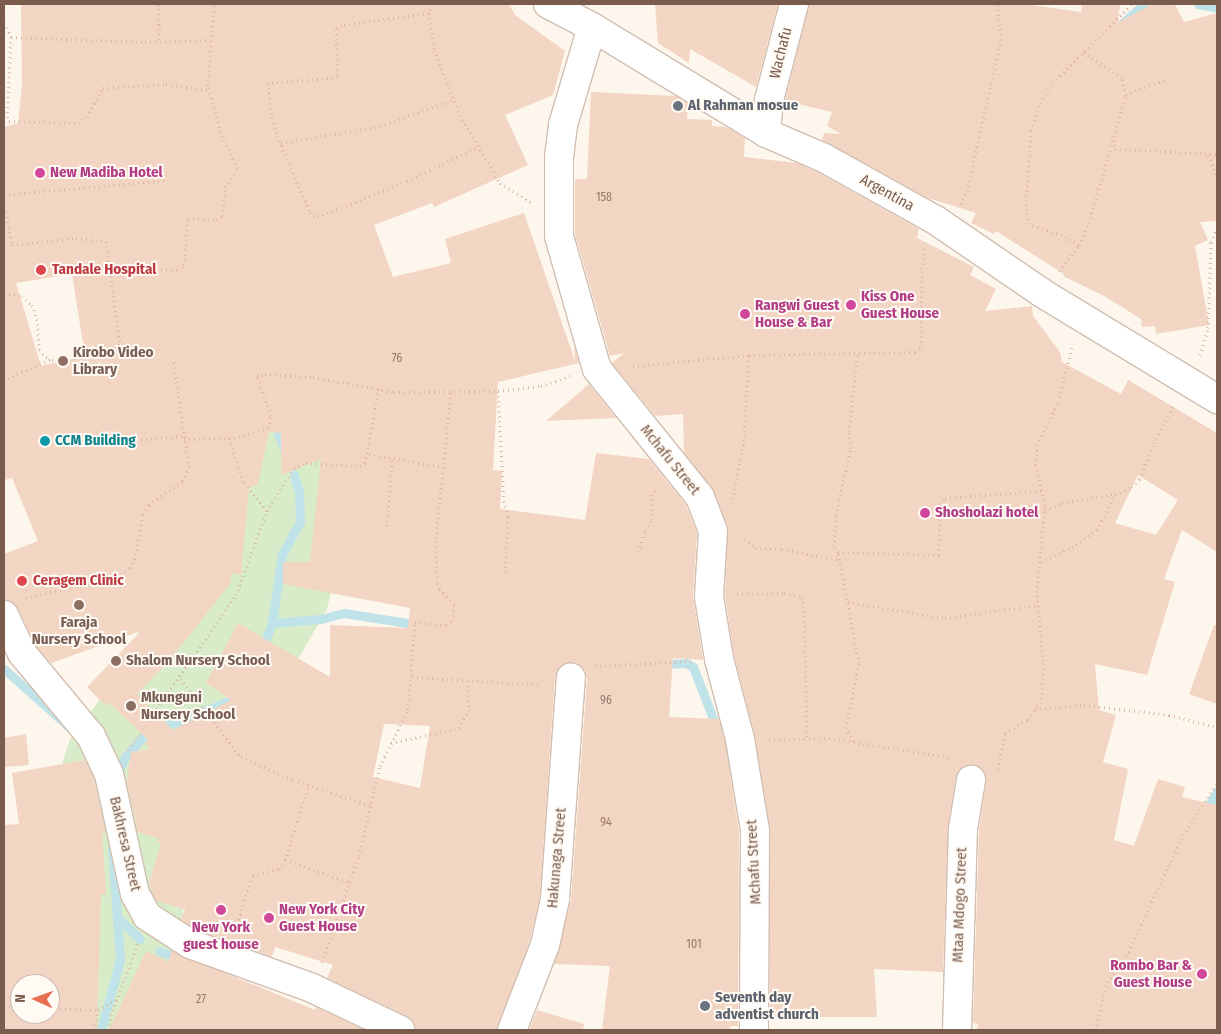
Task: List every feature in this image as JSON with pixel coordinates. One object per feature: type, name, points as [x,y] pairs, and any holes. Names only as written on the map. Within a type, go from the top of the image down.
[{"type":"street","name":"Argentina","points":[[548,4],[592,26],[766,133],[824,158],[936,221],[1042,293],[1075,311],[1217,399]]},
{"type":"street","name":"Wachafu","points":[[766,133],[769,100],[794,4]]},
{"type":"street","name":"Mchafu Street","points":[[592,26],[563,125],[558,214],[564,260],[597,369],[700,497],[719,530],[709,597],[719,659],[740,739],[755,830],[754,1030]]},
{"type":"street","name":"Bakhresa Street","points":[[14,607],[22,653],[91,736],[109,774],[135,894],[147,916],[190,944],[312,988],[400,1030]]},
{"type":"street","name":"Hakunaga Street","points":[[512,1030],[546,945],[555,899],[571,678]]},
{"type":"street","name":"Mtaa Mdogo Street","points":[[957,1030],[963,829],[971,780]]},
{"type":"path","points":[[159,4],[159,41]]},
{"type":"path","points":[[111,267],[179,270],[184,265],[188,218],[217,220],[223,216],[225,188],[238,168],[222,138],[208,90],[209,40],[214,4]]},
{"type":"path","points":[[432,4],[429,12],[434,50],[452,100],[478,147],[500,183],[519,196],[558,214]]},
{"type":"path","points":[[136,440],[184,437],[229,438],[271,426],[257,376],[313,377],[379,387],[394,392],[498,391],[541,386],[597,369],[749,355],[858,352],[910,353],[921,347],[924,250],[936,221],[960,206],[968,191],[1001,40],[997,4]]},
{"type":"path","points":[[1079,245],[1062,235],[1030,224],[1026,206],[1031,130],[1040,103],[1082,51],[1132,4]]},
{"type":"path","points":[[429,12],[342,25],[336,29],[338,77],[268,83],[271,116],[310,212],[318,217],[407,181],[478,147]]},
{"type":"path","points":[[4,22],[11,37],[5,121],[79,123],[87,117],[103,88],[166,84],[208,90]]},
{"type":"path","points":[[11,37],[159,41],[209,40]]},
{"type":"path","points":[[1042,293],[1079,245],[1095,206],[1126,95],[1122,78],[1082,51]]},
{"type":"path","points":[[1126,95],[1168,78]]},
{"type":"path","points":[[281,143],[380,126],[452,100]]},
{"type":"path","points":[[1114,137],[1115,149],[1217,154]]},
{"type":"path","points":[[1208,155],[1217,176]]},
{"type":"path","points":[[4,195],[168,180]]},
{"type":"path","points":[[4,202],[12,245],[100,238],[107,244],[120,344],[117,349],[50,360],[4,380]]},
{"type":"path","points":[[1045,510],[1062,503],[1115,494],[1132,487],[1140,479],[1154,443],[1186,381],[1208,328],[1212,242],[1217,228]]},
{"type":"path","points":[[4,293],[22,296],[32,305],[38,319],[41,354],[50,360]]},
{"type":"path","points":[[740,739],[853,742],[956,758],[958,776],[982,784],[993,780],[1005,733],[1028,719],[1042,699],[1043,662],[1038,605],[1045,510],[1036,465],[1037,445],[1063,384],[1072,350],[1075,311]]},
{"type":"path","points":[[853,742],[846,728],[859,663],[840,560],[834,546],[836,515],[851,448],[849,431],[858,352]]},
{"type":"path","points":[[749,355],[744,441],[719,530],[741,535],[755,548],[782,549],[840,560]]},
{"type":"path","points":[[14,607],[121,576],[130,568],[136,555],[143,514],[148,505],[183,481],[190,467],[173,359]]},
{"type":"path","points":[[109,774],[180,679],[236,595],[267,510],[297,465],[360,466],[369,454],[379,387]]},
{"type":"path","points":[[312,988],[351,883],[378,774],[390,743],[408,710],[415,622],[446,626],[454,621],[454,604],[439,590],[437,582],[436,538],[451,391]]},
{"type":"path","points":[[498,391],[504,501],[508,517],[505,575]]},
{"type":"path","points":[[229,438],[244,483],[267,510]]},
{"type":"path","points":[[369,454],[392,460],[442,467]]},
{"type":"path","points":[[387,526],[392,460]]},
{"type":"path","points":[[638,552],[645,530],[652,520],[651,495],[670,462]]},
{"type":"path","points":[[838,552],[939,555],[940,504],[946,498],[1041,491]]},
{"type":"path","points":[[1041,562],[1076,545],[1097,530],[1115,494]]},
{"type":"path","points":[[709,597],[784,593],[801,597],[804,606],[807,740]]},
{"type":"path","points":[[848,602],[945,618],[1038,605]]},
{"type":"path","points":[[412,677],[555,685],[571,678],[583,676],[598,664],[719,659]]},
{"type":"path","points":[[180,679],[241,757],[309,785],[371,806]]},
{"type":"path","points":[[390,743],[458,728],[469,711],[468,681]]},
{"type":"path","points":[[1034,709],[1084,704],[1168,715],[1217,727]]},
{"type":"path","points":[[1095,1030],[1107,982],[1124,961],[1170,860],[1217,783]]},
{"type":"path","points":[[227,957],[253,875],[279,869],[286,860],[309,785]]},
{"type":"path","points":[[286,860],[351,883]]},
{"type":"path","points":[[109,1030],[111,1015],[147,916]]},
{"type":"path","points":[[60,1008],[98,1010],[118,998]]},
{"type":"path","points":[[95,1030],[98,1010]]},
{"type":"green space","points":[[137,4],[266,4],[297,221],[349,513],[327,609],[283,685],[193,778],[178,981],[162,1030],[19,1030],[19,1024],[60,1024],[60,974],[49,974],[44,821],[70,739],[131,658],[165,530],[174,305]]},
{"type":"building","points":[[21,4],[509,4],[515,15],[565,51],[553,95],[505,115],[528,165],[434,207],[432,203],[374,225],[393,277],[451,263],[445,239],[524,213],[575,361],[574,346],[579,363],[498,382],[493,470],[502,471],[500,509],[585,520],[596,453],[649,459],[686,505],[697,533],[693,596],[703,660],[673,658],[669,717],[719,719],[725,742],[739,832],[738,1026],[730,1026],[731,1030],[602,1030],[610,966],[554,964],[571,900],[587,679],[585,671],[573,663],[564,664],[555,677],[540,897],[530,940],[497,1030],[415,1030],[413,1022],[407,1016],[327,978],[333,965],[275,947],[272,957],[197,930],[181,920],[185,909],[156,901],[149,883],[161,843],[157,842],[158,838],[138,832],[127,783],[131,752],[150,749],[145,743],[149,741],[109,702],[106,706],[87,687],[141,631],[51,663],[35,645],[18,608],[4,600],[4,554],[38,541],[12,478],[4,480],[4,127],[18,123],[22,86]],"holes":[[[72,274],[85,356],[41,366],[16,283]],[[269,432],[281,433],[281,475],[321,459],[310,562],[283,562],[283,584],[410,608],[408,628],[330,625],[330,677],[238,623],[206,683],[231,700],[173,730],[137,694],[168,662],[230,584],[232,573],[241,575],[249,488],[258,484]],[[384,724],[430,726],[420,788],[373,777]]]},
{"type":"building","points":[[655,4],[778,4],[756,87],[690,49],[689,63],[658,43]]},
{"type":"building","points":[[809,4],[1024,4],[1081,12],[1082,4],[1120,4],[1118,22],[1153,4],[1175,4],[1184,22],[1217,13],[1217,221],[1200,222],[1208,240],[1195,246],[1209,325],[1156,334],[1155,326],[1142,327],[1141,319],[1106,297],[1063,276],[1064,274],[996,231],[994,234],[971,223],[976,213],[928,198],[822,140],[824,133],[841,134],[827,126],[832,112],[785,101]]},
{"type":"building","points":[[591,92],[676,96],[688,104],[687,119],[712,120],[712,126],[726,127],[745,138],[744,157],[797,163],[817,172],[919,229],[917,238],[974,267],[970,275],[996,289],[985,311],[1032,306],[1033,316],[1060,352],[1062,362],[1121,394],[1128,380],[1217,433],[1217,552],[1182,530],[1164,579],[1175,582],[1147,675],[1095,664],[1099,710],[1116,715],[1103,762],[1128,769],[1114,840],[1134,846],[1158,779],[1185,787],[1182,797],[1217,805],[1217,1030],[977,1030],[978,1024],[973,1023],[979,830],[986,782],[981,768],[973,765],[965,766],[956,777],[948,826],[943,972],[874,969],[877,1017],[770,1017],[770,828],[755,736],[734,656],[725,596],[728,526],[712,487],[684,453],[683,414],[655,416],[612,363],[624,353],[610,356],[575,234],[575,179],[587,179]],"holes":[[[1138,475],[1178,500],[1156,535],[1115,523]]]},
{"type":"building","points":[[589,384],[616,418],[546,421]]},
{"type":"building","points":[[1214,625],[1217,625],[1217,704],[1189,694]]},
{"type":"building","points":[[26,734],[29,765],[4,767],[4,738]]},
{"type":"building","points":[[85,760],[94,779],[106,833],[102,833],[106,894],[101,894],[97,1030],[4,1030],[4,825],[19,824],[12,773]]},
{"type":"building","points":[[146,951],[168,962],[172,951],[315,1010],[316,1007],[364,1030],[109,1030]]},
{"type":"building","points":[[537,1010],[584,1024],[583,1030],[529,1030]]},
{"type":"waterway","points":[[1119,26],[1144,4]]},
{"type":"waterway","points":[[1198,4],[1217,8]]},
{"type":"waterway","points":[[274,421],[285,451]]},
{"type":"waterway","points":[[262,649],[272,623],[282,554],[300,521],[299,492],[294,475]]},
{"type":"waterway","points":[[272,623],[321,619],[344,613],[420,625]]},
{"type":"waterway","points":[[661,664],[686,663],[693,667],[717,729]]},
{"type":"waterway","points":[[4,669],[69,727]]},
{"type":"waterway","points":[[116,777],[126,756],[145,734],[232,700],[236,692]]},
{"type":"waterway","points":[[722,741],[733,769]]},
{"type":"waterway","points":[[1204,813],[1217,791]]},
{"type":"waterway","points":[[101,1030],[120,959],[112,848]]},
{"type":"waterway","points":[[119,919],[140,939]]},
{"type":"waterway","points":[[160,951],[180,959]]},
{"type":"place","name":"Al Rahman mosue","points":[[678,106]]},
{"type":"place","name":"New Madiba Hotel","points":[[40,173]]},
{"type":"place","name":"Tandale Hospital","points":[[41,270]]},
{"type":"place","name":"Kiss One Guest House","points":[[851,305]]},
{"type":"place","name":"Rangwi Guest House & Bar","points":[[745,314]]},
{"type":"place","name":"Kirobo Video Library","points":[[63,361]]},
{"type":"place","name":"CCM Building","points":[[45,441]]},
{"type":"place","name":"Shosholazi hotel","points":[[925,513]]},
{"type":"place","name":"Ceragem Clinic","points":[[22,581]]},
{"type":"place","name":"Faraja Nursery School","points":[[79,605]]},
{"type":"place","name":"Shalom Nursery School","points":[[116,661]]},
{"type":"place","name":"Mkunguni Nursery School","points":[[131,706]]},
{"type":"place","name":"New York guest house","points":[[221,910]]},
{"type":"place","name":"New York City Guest House","points":[[269,918]]},
{"type":"place","name":"Rombo Bar & Guest House","points":[[1202,974]]},
{"type":"place","name":"Seventh day adventist church","points":[[705,1006]]}]
